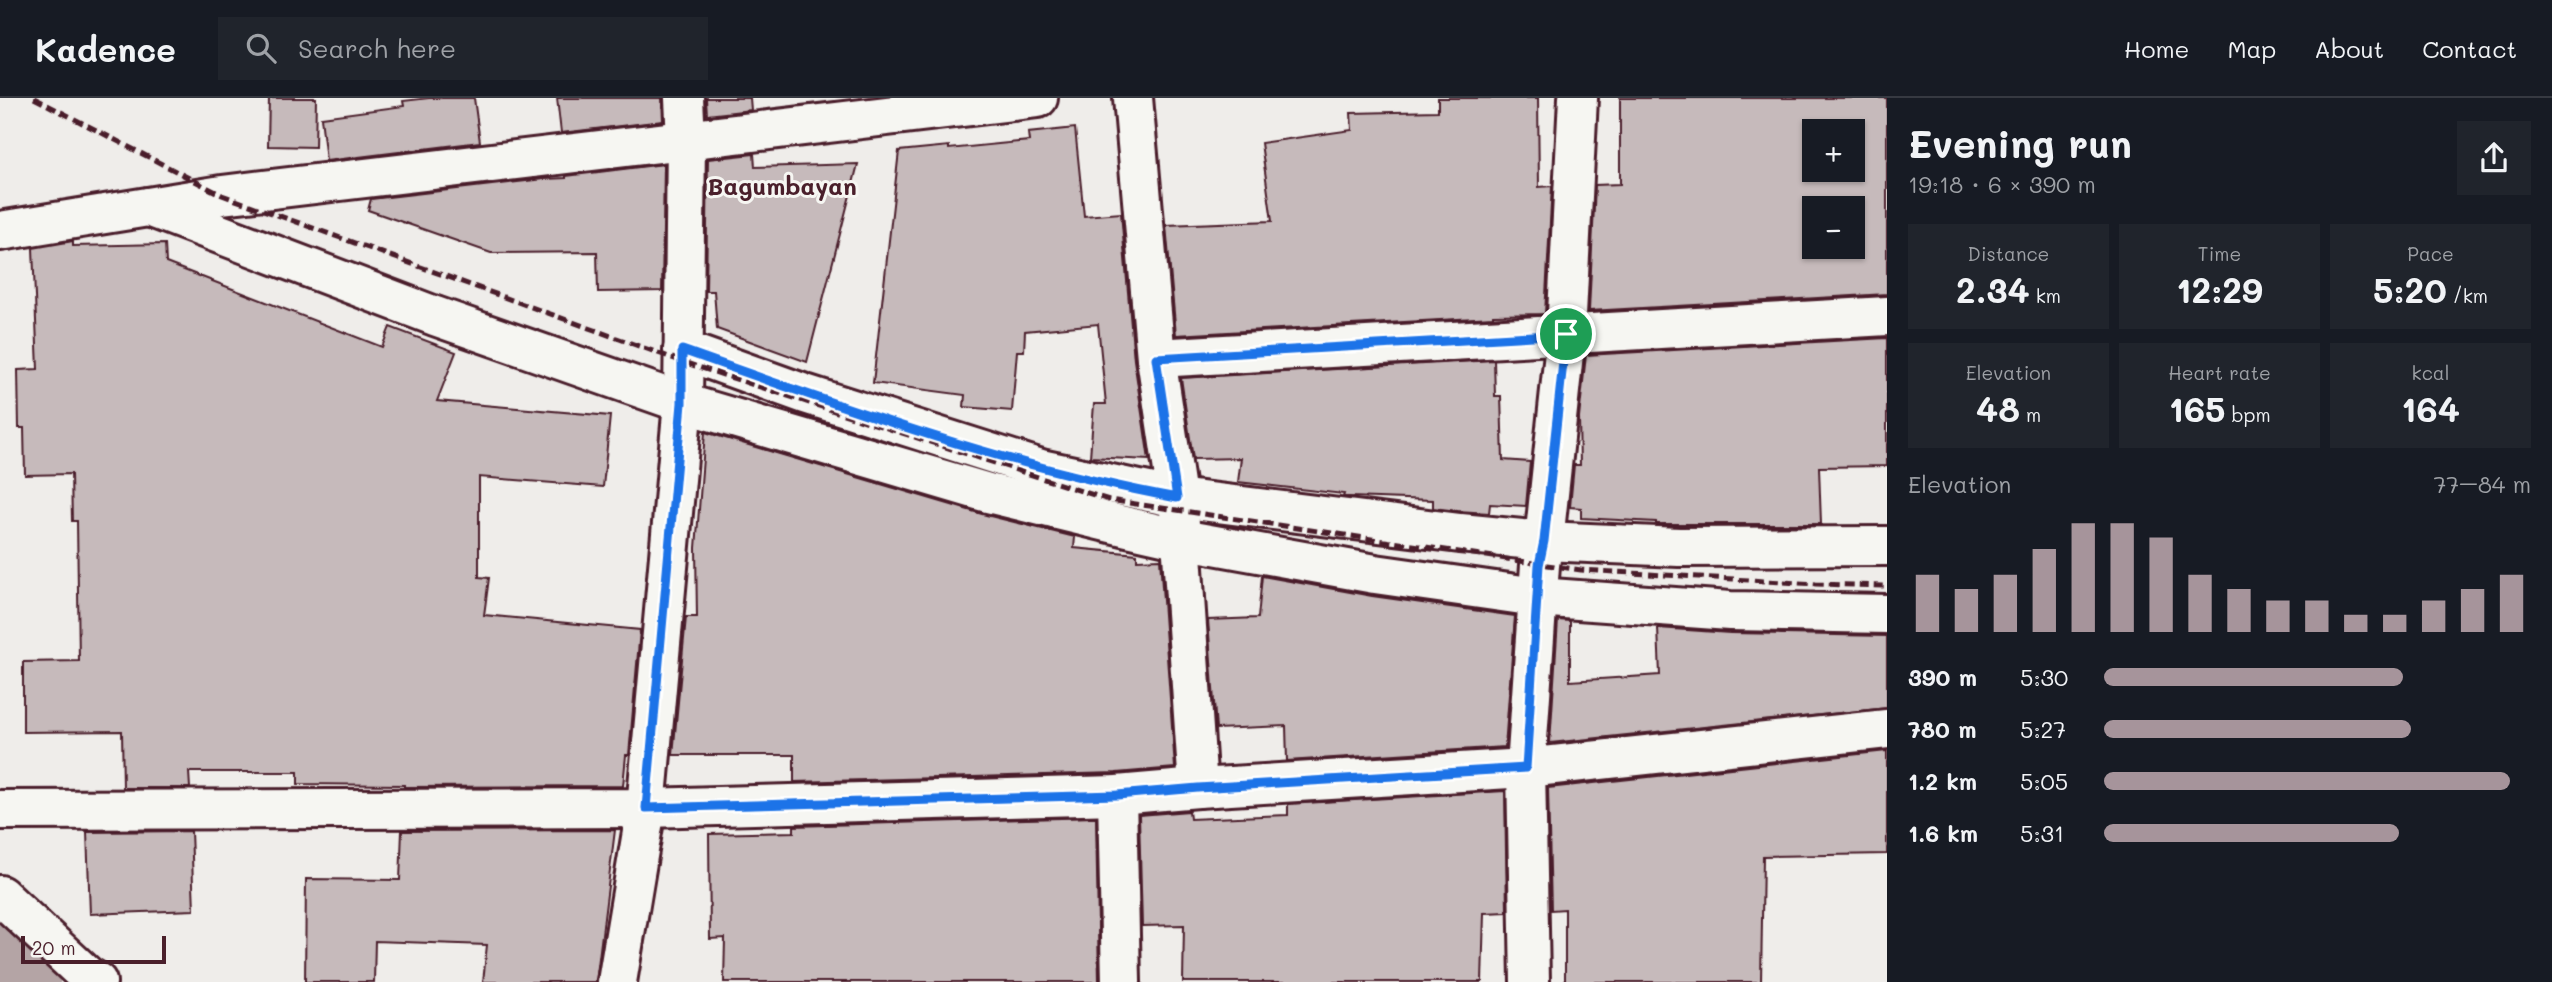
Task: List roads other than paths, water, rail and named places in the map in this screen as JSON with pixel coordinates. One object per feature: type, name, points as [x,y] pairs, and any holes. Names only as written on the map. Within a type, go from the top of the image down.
[{"type":"street","points":[[617,982],[646,808],[682,403],[687,141],[684,98]]},
{"type":"street","points":[[0,230],[222,195],[1038,98]]},
{"type":"street","points":[[1133,98],[1156,358],[1181,539],[1198,788]]},
{"type":"street","points":[[1530,982],[1526,768],[1537,597],[1566,334],[1578,98]]},
{"type":"street","points":[[149,207],[435,316],[682,403],[988,493],[1181,539],[1375,574],[1537,597],[1730,611],[1887,614]]},
{"type":"street","points":[[1156,358],[1887,316]]},
{"type":"street","points":[[682,350],[805,394],[1041,469],[1177,498],[1461,534],[1544,541],[1679,547],[1887,546]]},
{"type":"street","points":[[0,810],[646,808],[1117,795],[1526,768],[1887,729]]},
{"type":"street","points":[[1117,795],[1121,982]]},
{"type":"street","points":[[0,895],[87,976],[97,982]]},
{"type":"waterway","points":[[0,961],[16,982]]},
{"type":"railway","points":[[34,98],[222,195],[683,362],[1109,500],[1581,570],[1887,586]]},
{"type":"district","name":"Bagumbayan","points":[[782,185]]}]
